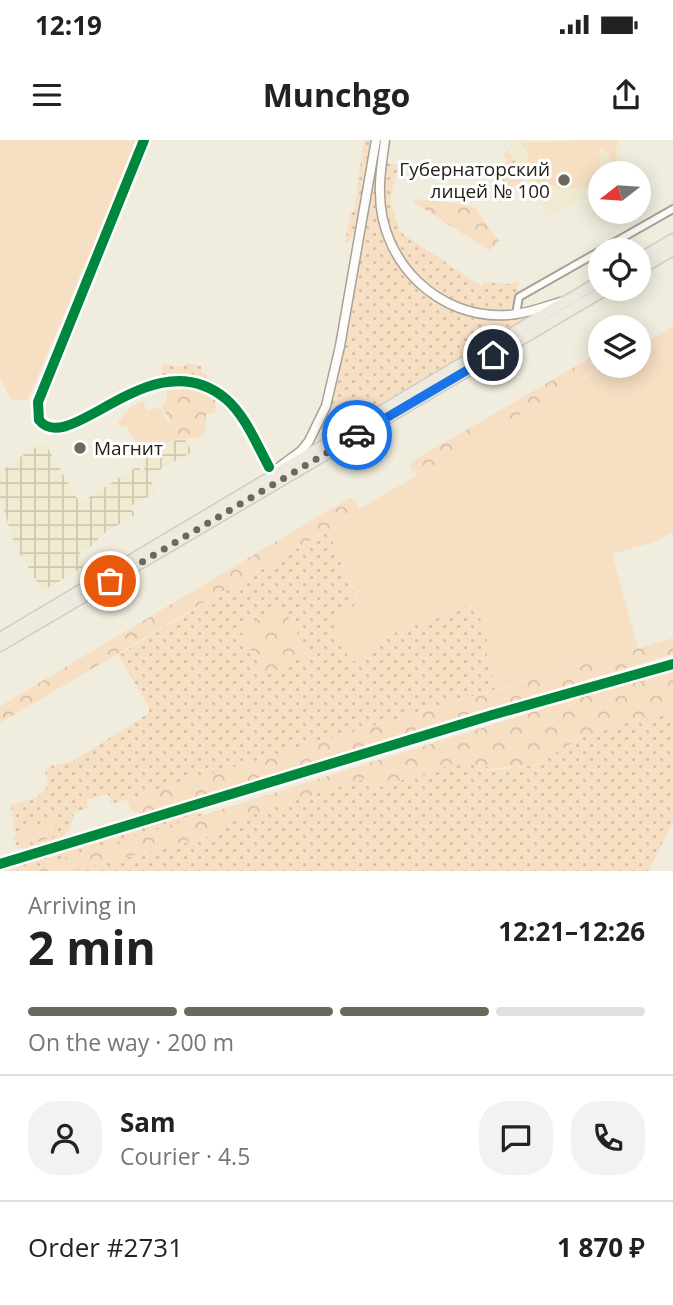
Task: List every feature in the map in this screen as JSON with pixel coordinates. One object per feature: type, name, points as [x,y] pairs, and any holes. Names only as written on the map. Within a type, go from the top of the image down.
[{"type":"highway","points":[[651,252],[673,239]]},
{"type":"highway","points":[[651,263],[673,250]]},
{"type":"highway","points":[[0,646],[72,604],[239,497],[588,289]]},
{"type":"highway","points":[[2,636],[127,567],[588,300]]},
{"type":"street","points":[[144,140],[38,402],[38,414],[43,424],[58,429],[136,390],[159,382],[183,380],[204,384],[232,405],[269,467]]},
{"type":"street","points":[[376,140],[383,219],[391,244],[407,270],[428,291],[452,305],[479,313],[516,314],[573,298]]},
{"type":"street","points":[[239,497],[301,451],[322,418],[339,355],[378,159],[385,140]]},
{"type":"street","points":[[623,238],[673,209]]},
{"type":"street","points":[[516,314],[519,298],[588,258]]},
{"type":"street","points":[[0,864],[492,715],[673,664]]},
{"type":"shaded area","name":"Губернаторский лицей № 100","points":[[509,140],[619,140],[620,161],[588,161],[588,194],[548,217],[510,148]]},
{"type":"shaded area","points":[[183,436],[192,452],[148,476],[157,492],[130,506],[135,515],[98,537],[98,542],[79,553],[86,565],[43,591],[15,546],[0,497],[0,473],[44,442],[80,503],[138,466],[141,471],[145,471],[140,460]]},
{"type":"green space","points":[[0,140],[138,140],[28,399],[12,401],[0,379]]},
{"type":"green space","points":[[364,140],[371,140],[355,235],[352,235],[349,243],[345,243],[350,214],[354,211]]},
{"type":"green space","points":[[619,140],[616,145],[616,161],[611,161],[609,153],[599,146],[599,161],[588,161],[588,187],[557,189],[556,186],[540,184],[531,176],[527,148],[522,148],[522,143]]},
{"type":"green space","points":[[508,149],[526,179],[511,188],[507,187],[497,170],[507,161],[503,156]]},
{"type":"green space","points":[[375,162],[379,163],[376,210],[382,238],[405,275],[420,290],[438,303],[478,318],[500,320],[538,312],[317,441],[332,402],[353,305]]},
{"type":"green space","points":[[386,163],[398,165],[390,201],[400,232],[481,286],[484,282],[510,284],[519,281],[516,297],[510,308],[493,311],[457,303],[431,288],[409,267],[394,242],[385,213],[383,184]]},
{"type":"green space","points":[[417,199],[475,208],[499,241],[490,251],[413,202]]},
{"type":"green space","points":[[673,326],[673,532],[654,542],[612,554],[638,648],[497,689],[487,656],[487,630],[471,604],[400,629],[351,663],[332,622],[358,603],[328,530],[359,509],[588,376],[588,378],[651,378],[651,339]]},
{"type":"green space","points":[[588,359],[588,375],[419,475],[412,471],[410,465]]},
{"type":"green space","points":[[186,363],[201,366],[201,371],[222,391],[223,389],[224,394],[191,379],[162,378],[162,364],[182,367]]},
{"type":"green space","points":[[181,388],[203,391],[215,398],[216,412],[206,415],[205,430],[199,438],[175,439],[170,421],[161,406],[167,400],[166,392]]},
{"type":"green space","points":[[143,401],[147,411],[162,407],[177,438],[145,455],[126,426],[120,428],[118,422],[131,407]]},
{"type":"green space","points":[[349,498],[355,500],[359,509],[328,530],[0,723],[0,706]]},
{"type":"green space","points":[[328,530],[358,604],[351,663],[400,629],[472,604],[487,630],[487,656],[497,689],[111,804],[108,794],[86,800],[88,808],[74,812],[63,837],[25,849],[17,847],[13,837],[16,835],[10,805],[44,791],[47,784],[45,771],[51,766],[73,761],[149,711],[118,655]]},
{"type":"green space","points":[[283,607],[309,654],[265,676],[240,630]]},
{"type":"green space","points":[[673,638],[673,654],[141,814],[131,810],[126,799]]},
{"type":"green space","points":[[673,671],[673,712],[594,730],[535,765],[494,768],[460,762],[379,787],[367,778],[224,823],[214,835],[73,871],[31,871],[33,868],[661,672]]},
{"type":"green space","points":[[673,712],[673,821],[649,871],[73,871],[214,835],[224,823],[367,777],[379,787],[460,762],[494,768],[485,771],[535,765],[594,730]]},
{"type":"green space","points":[[197,809],[205,816],[33,868],[31,871],[0,871]]},
{"type":"green space","points":[[53,821],[57,823],[53,837],[33,843],[18,837],[21,831]]},
{"type":"cycle path","points":[[144,140],[38,402],[39,420],[53,428],[71,424],[142,389],[170,382],[198,384],[226,399],[239,413],[269,467]]},
{"type":"cycle path","points":[[0,864],[492,715],[673,664]]},
{"type":"way so far","points":[[110,581],[357,435]]},
{"type":"place","name":"Губернаторский лицей № 100","points":[[564,180]]},
{"type":"place","name":"Магнит","points":[[80,448]]},
{"type":"route","points":[[357,435],[493,355]]}]
